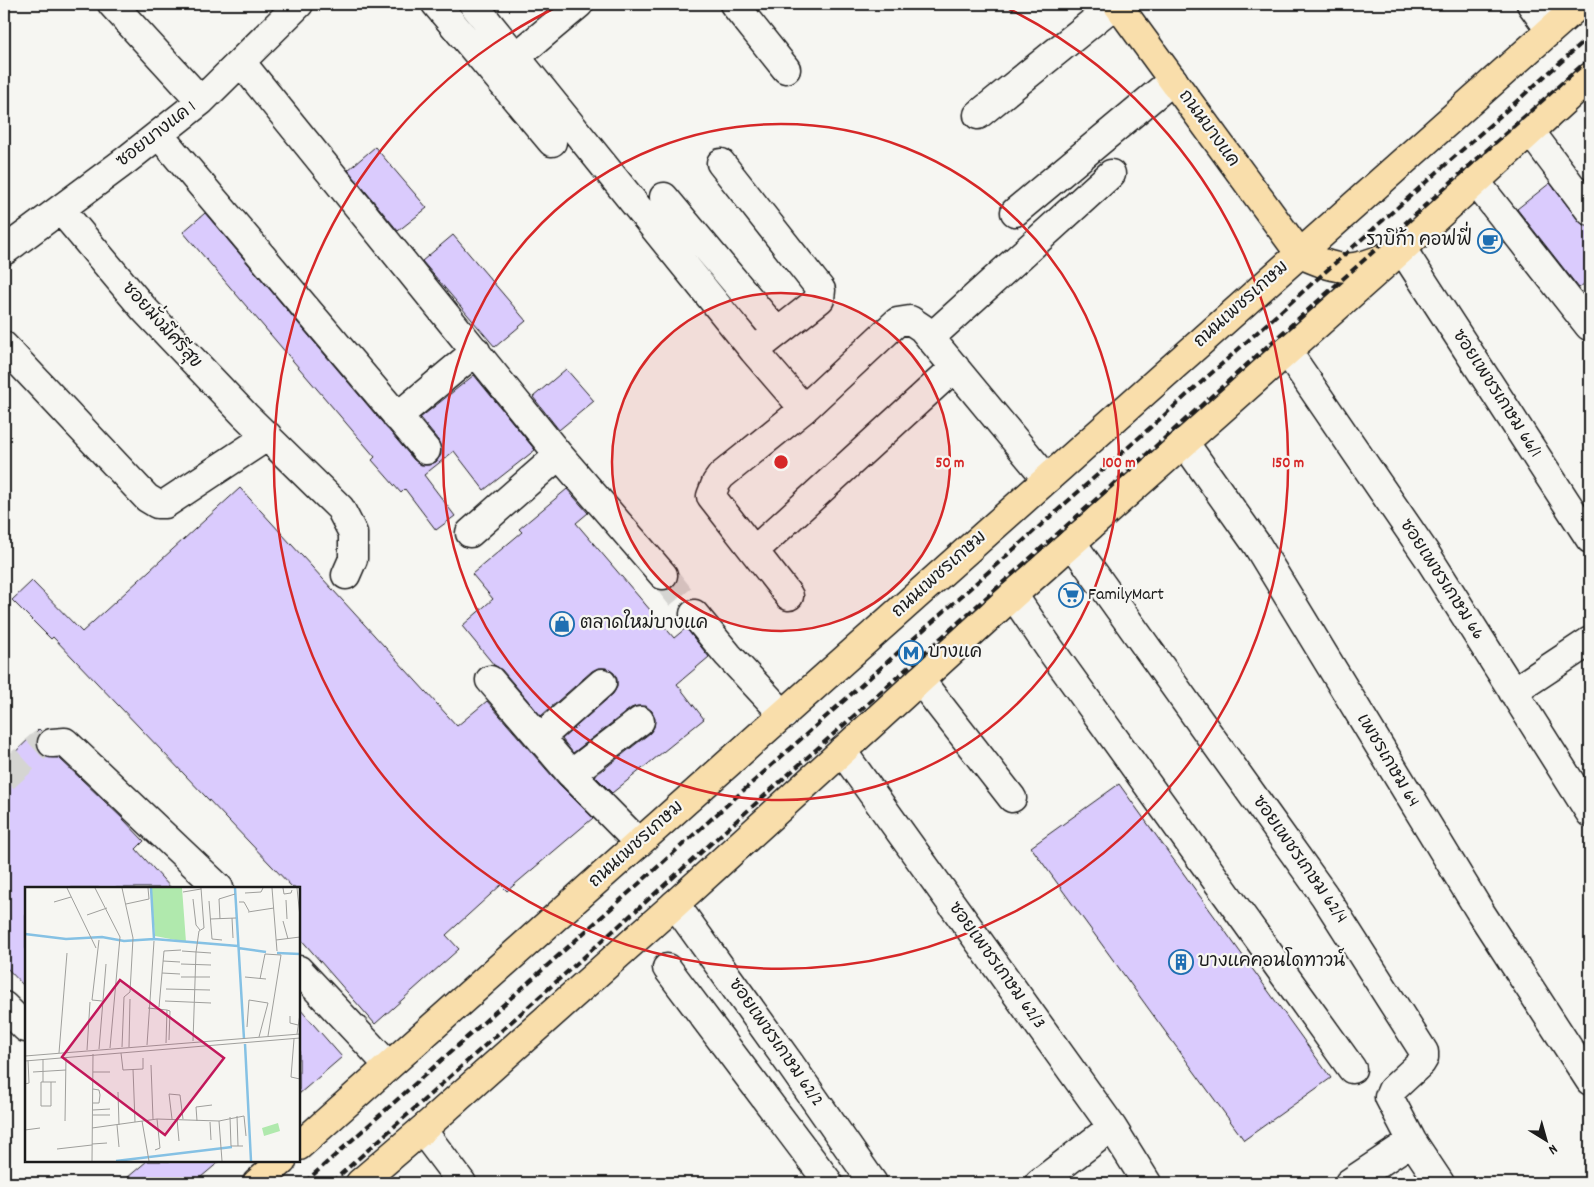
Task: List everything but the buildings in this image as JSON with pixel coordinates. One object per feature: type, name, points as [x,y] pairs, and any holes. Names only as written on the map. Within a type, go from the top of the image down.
[{"type":"main road","name":"ถนนบางแค","points":[[1116,4],[1300,254]]},
{"type":"main road","name":"ถนนเพชรเกษม","points":[[300,1145],[1580,4]]},
{"type":"main road","points":[[360,1183],[675,904],[1013,595],[1402,249],[1530,131],[1588,83]]},
{"type":"main road","points":[[1300,254],[1334,266],[1354,268],[1371,263],[1402,249]]},
{"type":"main road","points":[[257,1183],[281,1162]]},
{"type":"street","points":[[112,4],[201,101]]},
{"type":"street","name":"ซอยบางแค 1","points":[[6,246],[61,210],[201,101],[298,4]]},
{"type":"street","points":[[436,4],[552,142]]},
{"type":"street","points":[[473,4],[804,409]]},
{"type":"street","points":[[516,56],[579,4]]},
{"type":"street","points":[[734,4],[786,70]]},
{"type":"street","points":[[978,115],[1116,4]]},
{"type":"street","points":[[1531,4],[1550,30]]},
{"type":"street","points":[[241,62],[559,456],[663,575]]},
{"type":"street","points":[[1015,212],[1173,80]]},
{"type":"street","points":[[1530,131],[1590,211]]},
{"type":"street","points":[[159,135],[426,450]]},
{"type":"street","points":[[721,163],[821,290],[820,299],[754,350]]},
{"type":"street","points":[[930,338],[1111,174]]},
{"type":"street","points":[[1476,182],[1590,325]]},
{"type":"street","points":[[664,197],[777,332]]},
{"type":"street","name":"ซอยมั่งมีศรีสุข","points":[[61,210],[144,309],[245,415],[340,508],[353,533],[353,559],[346,575]]},
{"type":"street","name":"ซอยเพชรเกษม 66/1","points":[[1402,249],[1590,539]]},
{"type":"street","points":[[788,596],[711,496],[716,483],[721,476],[804,409],[897,322],[910,320],[930,338],[1047,479]]},
{"type":"street","points":[[4,346],[147,498],[157,504],[165,504],[268,436]]},
{"type":"street","points":[[397,417],[476,351]]},
{"type":"street","name":"ซอยเพชรเกษม 66","points":[[1286,351],[1428,557],[1590,813]]},
{"type":"street","points":[[754,551],[955,367]]},
{"type":"street","name":"เพชรเกษม 64","points":[[1184,442],[1257,546],[1480,913],[1590,1081]]},
{"type":"street","points":[[470,533],[559,456]]},
{"type":"street","name":"ซอยเพชรเกษม 62/4","points":[[1072,543],[1324,894],[1424,1052],[1424,1058],[1421,1063],[1388,1097],[1412,1141],[1440,1183]]},
{"type":"street","points":[[1013,595],[1352,1069]]},
{"type":"street","points":[[694,614],[728,655],[784,714]]},
{"type":"street","points":[[1514,692],[1590,641]]},
{"type":"street","points":[[490,680],[572,774],[639,843]]},
{"type":"street","points":[[920,680],[1012,798]]},
{"type":"street","points":[[540,738],[602,683]]},
{"type":"street","points":[[572,774],[640,721]]},
{"type":"street","points":[[52,743],[65,742],[216,887]]},
{"type":"street","name":"ซอยเพชรเกษม 62/3","points":[[842,751],[1112,1127],[1147,1183]]},
{"type":"street","name":"ซอยเพชรเกษม 62/2","points":[[675,904],[873,1183]]},
{"type":"street","points":[[667,968],[829,1183]]},
{"type":"street","points":[[300,971],[388,1065]]},
{"type":"street","points":[[4,1006],[25,1027]]},
{"type":"street","points":[[799,1143],[829,1120]]},
{"type":"street","points":[[1038,1183],[1112,1127]]},
{"type":"street","points":[[422,1130],[462,1183]]},
{"type":"street","points":[[1349,1183],[1412,1141]]},
{"type":"tunnel","points":[[663,575],[694,614]]},
{"type":"tunnel","points":[[4,778],[40,745],[52,743]]},
{"type":"railway","points":[[304,1183],[1590,36]]},
{"type":"railway","points":[[331,1183],[1590,58]]},
{"type":"place","name":"ราบิก้า คอฟฟี่","points":[[1490,241]]},
{"type":"place","name":"FamilyMart","points":[[1071,595]]},
{"type":"place","name":"ตลาดใหม่บางแค","points":[[562,624]]},
{"type":"place","name":"บางแค","points":[[911,653]]},
{"type":"place","name":"บางแคคอนโดทาวน์","points":[[1181,962]]}]
